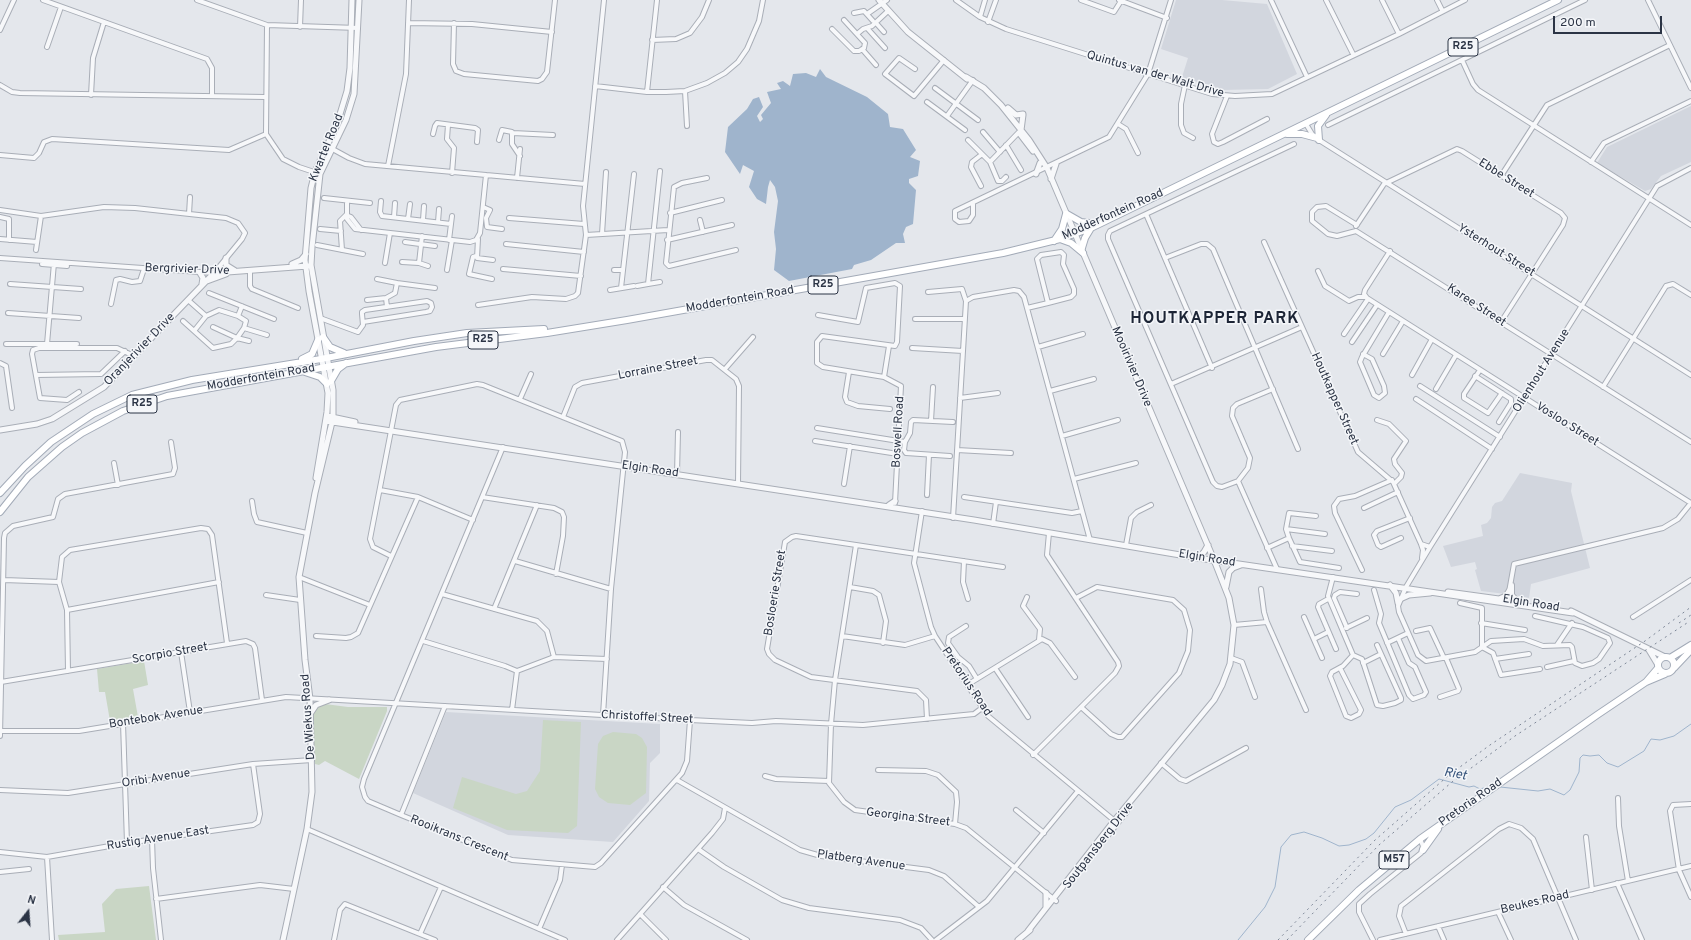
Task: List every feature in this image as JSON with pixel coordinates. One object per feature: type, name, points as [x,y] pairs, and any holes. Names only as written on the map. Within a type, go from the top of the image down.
[{"type":"main road","name":"Modderfontein Road","points":[[0,512],[28,477],[62,447],[82,433],[123,411],[167,396],[347,362],[466,342],[627,320],[1003,253],[1057,240],[1091,228],[1558,0]]},
{"type":"main road","points":[[1283,135],[1299,134],[1318,139],[1318,126],[1327,113]]},
{"type":"main road","points":[[1082,252],[1071,243],[1057,240],[1062,230],[1066,214],[1081,222],[1098,224]]},
{"type":"main road","points":[[1082,252],[1084,238],[1091,228]]},
{"type":"main road","name":"Modderfontein Road","points":[[0,493],[25,466],[52,442],[74,426],[110,405],[132,395],[165,386],[251,370],[324,359],[414,341],[468,334],[560,330]]},
{"type":"main road","points":[[251,370],[306,358],[314,351],[320,338],[330,348],[346,354]]},
{"type":"main road","points":[[298,371],[315,374],[329,382],[338,369],[347,362]]},
{"type":"main road","name":"Pretoria Road","points":[[1646,682],[1658,666],[1660,660],[1668,658],[1691,645]]},
{"type":"main road","name":"Pretoria Road","points":[[1308,940],[1359,890],[1413,844],[1646,682],[1671,673],[1691,650]]},
{"type":"main road","points":[[1668,658],[1674,663],[1674,668]]},
{"type":"main road","points":[[1658,666],[1665,674]]},
{"type":"main road","points":[[1413,844],[1423,850],[1443,823]]},
{"type":"street","points":[[0,30],[14,0]]},
{"type":"street","points":[[43,0],[207,59],[212,68],[212,96]]},
{"type":"street","points":[[197,0],[267,25],[358,28]]},
{"type":"street","points":[[300,27],[301,0]]},
{"type":"street","points":[[352,0],[359,0]]},
{"type":"street","name":"Kwartel Road","points":[[325,366],[305,266],[312,188],[329,147],[347,91],[351,51],[352,0]]},
{"type":"street","name":"Kwartel Road","points":[[329,147],[344,125],[354,94],[358,43],[359,0]]},
{"type":"street","points":[[388,166],[406,80],[409,0]]},
{"type":"street","points":[[454,23],[454,64],[456,71],[464,74],[531,81],[542,79],[547,72],[555,0]]},
{"type":"street","points":[[478,306],[528,297],[566,299],[576,296],[578,292],[586,235],[582,206],[604,0]]},
{"type":"street","points":[[647,92],[657,0]]},
{"type":"street","points":[[652,40],[676,39],[684,37],[690,33],[702,17],[709,0]]},
{"type":"street","points":[[595,86],[647,92],[685,91],[707,83],[725,73],[738,62],[754,36],[763,0]]},
{"type":"street","name":"Quintus van der Walt Drive","points":[[956,0],[988,22],[1036,39],[1148,74],[1227,96],[1272,94],[1353,54],[1398,34],[1442,10],[1465,0]]},
{"type":"street","points":[[980,17],[985,0]]},
{"type":"street","points":[[988,22],[996,0]]},
{"type":"street","points":[[1081,0],[1114,12],[1120,0],[1167,18]]},
{"type":"street","points":[[973,204],[973,215],[969,221],[959,222],[955,219],[955,211],[1046,170],[1055,164],[1107,139],[1118,124],[1148,74],[1167,18],[1171,0]]},
{"type":"street","points":[[1271,0],[1307,77]]},
{"type":"street","points":[[1326,0],[1353,54]]},
{"type":"street","points":[[1382,0],[1398,34]]},
{"type":"street","points":[[1437,0],[1442,10]]},
{"type":"street","points":[[1328,125],[1585,0]]},
{"type":"street","points":[[1648,0],[1691,88]]},
{"type":"street","points":[[867,14],[883,1]]},
{"type":"street","name":"Mooirivier Drive","points":[[883,1],[888,12],[908,32],[972,81],[996,104],[1020,131]]},
{"type":"street","points":[[47,47],[61,7]]},
{"type":"street","points":[[854,13],[862,11],[867,14],[884,32]]},
{"type":"street","points":[[857,34],[888,12]]},
{"type":"street","points":[[832,29],[854,51],[862,49],[865,43],[844,20]]},
{"type":"street","points":[[91,94],[93,58],[104,22]]},
{"type":"street","points":[[408,23],[454,23],[552,32]]},
{"type":"street","points":[[267,25],[265,97],[266,134],[284,159],[292,164],[317,173]]},
{"type":"street","points":[[867,28],[885,48]]},
{"type":"street","points":[[351,51],[358,43]]},
{"type":"street","points":[[1501,176],[1542,112],[1550,103],[1670,45]]},
{"type":"street","points":[[862,49],[876,64]]},
{"type":"street","points":[[914,68],[899,58],[884,74],[914,96],[944,60]]},
{"type":"street","points":[[1462,60],[1476,88],[1691,225]]},
{"type":"street","points":[[347,91],[356,77]]},
{"type":"street","points":[[947,116],[972,81]]},
{"type":"street","name":"Mooirivier Drive","points":[[972,81],[984,88],[1001,105],[1041,161],[1051,179],[1214,560]]},
{"type":"street","points":[[0,85],[12,92],[20,93],[265,97]]},
{"type":"street","points":[[1185,85],[1181,104],[1181,125],[1184,133],[1193,138]]},
{"type":"street","points":[[935,88],[978,120]]},
{"type":"street","points":[[984,88],[1014,114],[1023,115],[1020,131],[990,162]]},
{"type":"street","points":[[685,91],[687,126]]},
{"type":"street","points":[[1227,96],[1212,134],[1214,142],[1218,144],[1223,142],[1267,119]]},
{"type":"street","points":[[927,102],[965,130]]},
{"type":"street","points":[[1591,162],[1604,143],[1691,102]]},
{"type":"street","points":[[338,122],[344,125]]},
{"type":"street","points":[[433,134],[435,124],[477,129],[477,142]]},
{"type":"street","points":[[1118,124],[1127,130],[1138,153]]},
{"type":"street","name":"Ysterhout Street","points":[[1306,124],[1309,131],[1318,139],[1691,375]]},
{"type":"street","points":[[448,125],[447,139],[453,146],[452,173]]},
{"type":"street","points":[[499,140],[502,130],[510,130],[513,133],[553,135]]},
{"type":"street","points":[[983,132],[1000,152]]},
{"type":"street","points":[[513,133],[512,144],[520,156]]},
{"type":"street","points":[[0,155],[34,158],[39,153],[44,142],[52,139],[229,150],[266,134]]},
{"type":"street","points":[[968,140],[981,155],[990,162],[998,181],[1002,181],[1006,177]]},
{"type":"street","points":[[1273,389],[1237,404],[1233,408],[1232,416],[1250,458],[1248,468],[1238,480],[1222,487],[1214,484],[1108,239],[1108,235],[1110,232],[1146,214],[1294,144]]},
{"type":"street","points":[[1006,145],[1021,170]]},
{"type":"street","points":[[329,147],[365,164],[585,184]]},
{"type":"street","points":[[517,178],[520,149]]},
{"type":"street","name":"Ebbe Street","points":[[1356,225],[1381,187],[1386,182],[1456,149],[1462,151],[1560,213],[1565,218],[1563,225],[1501,322]]},
{"type":"street","points":[[981,155],[971,165],[981,186]]},
{"type":"street","points":[[1036,174],[1041,161],[1055,164]]},
{"type":"street","points":[[1051,179],[1055,164]]},
{"type":"street","name":"Olienhout Avenue","points":[[1399,601],[1430,547],[1660,183],[1691,168]]},
{"type":"street","points":[[648,284],[660,171]]},
{"type":"street","points":[[602,234],[606,172]]},
{"type":"street","name":"Kwartel Road","points":[[317,173],[311,265],[320,318],[320,338]]},
{"type":"street","points":[[621,288],[634,174]]},
{"type":"street","points":[[476,256],[486,175]]},
{"type":"street","points":[[707,178],[682,183],[674,187],[668,230],[666,263],[669,266],[736,250]]},
{"type":"street","points":[[189,214],[190,197]]},
{"type":"street","points":[[324,198],[370,203]]},
{"type":"street","points":[[346,200],[346,215]]},
{"type":"street","points":[[670,213],[722,200]]},
{"type":"street","points":[[381,201],[380,215],[451,224]]},
{"type":"street","points":[[394,217],[395,203]]},
{"type":"street","points":[[408,219],[410,204]]},
{"type":"street","points":[[423,220],[424,206]]},
{"type":"street","points":[[1326,206],[1356,225],[1356,231],[1343,235],[1331,235],[1314,224],[1311,218],[1312,212],[1317,207],[1326,206]]},
{"type":"street","points":[[0,210],[41,216],[104,207],[232,219],[245,230],[244,236],[214,272]]},
{"type":"street","points":[[483,207],[490,208],[485,226],[502,229]]},
{"type":"street","points":[[438,222],[439,209]]},
{"type":"street","points":[[1146,214],[1212,368]]},
{"type":"street","points":[[346,215],[351,217],[361,230],[470,242],[477,239]]},
{"type":"street","points":[[342,250],[341,219],[346,215]]},
{"type":"street","points":[[36,250],[41,216]]},
{"type":"street","points":[[447,270],[452,246],[450,232],[452,216]]},
{"type":"street","points":[[0,217],[9,219],[9,240]]},
{"type":"street","points":[[509,218],[584,224]]},
{"type":"street","points":[[700,220],[703,232]]},
{"type":"street","points":[[668,240],[732,225]]},
{"type":"street","points":[[320,229],[341,231]]},
{"type":"street","points":[[586,235],[668,230]]},
{"type":"street","name":"Karee Street","points":[[1356,231],[1691,442]]},
{"type":"street","points":[[385,263],[390,232]]},
{"type":"street","points":[[419,263],[422,236]]},
{"type":"street","points":[[0,239],[37,242]]},
{"type":"street","points":[[405,242],[435,246]]},
{"type":"street","name":"Houtkapper Street","points":[[1264,242],[1358,452],[1393,482],[1398,492],[1423,550],[1421,562]]},
{"type":"street","points":[[506,244],[584,252]]},
{"type":"street","points":[[1164,258],[1198,245],[1204,244],[1212,247],[1298,449]]},
{"type":"street","points":[[317,245],[363,254]]},
{"type":"street","points":[[1027,308],[1048,303],[1074,295],[1074,289],[1063,264],[1063,254],[1059,251],[1041,255],[1036,260],[1048,303]]},
{"type":"street","points":[[1344,334],[1366,297],[1366,287],[1390,251]]},
{"type":"street","points":[[285,266],[301,260],[306,253]]},
{"type":"street","points":[[492,279],[469,274],[472,257],[476,256],[493,260]]},
{"type":"street","points":[[226,258],[225,263],[227,268],[241,271]]},
{"type":"street","name":"Bergrivier Drive","points":[[0,259],[200,273],[311,265]]},
{"type":"street","points":[[402,262],[419,263],[428,266]]},
{"type":"street","points":[[47,344],[54,263]]},
{"type":"street","points":[[294,266],[302,270],[306,276]]},
{"type":"street","points":[[111,304],[116,280],[120,279],[132,282],[140,281],[144,269]]},
{"type":"street","points":[[502,269],[581,276]]},
{"type":"street","points":[[250,270],[250,286],[252,289],[298,308]]},
{"type":"street","points":[[614,270],[623,270]]},
{"type":"street","points":[[200,273],[203,278],[203,283],[217,277],[241,271]]},
{"type":"street","points":[[1318,271],[1325,286],[1348,301],[1358,297],[1366,297]]},
{"type":"street","name":"Oranjerivier Drive","points":[[0,430],[38,424],[61,414],[104,387],[214,272]]},
{"type":"street","points":[[377,280],[435,288]]},
{"type":"street","points":[[610,290],[660,282]]},
{"type":"street","points":[[367,300],[386,298],[395,293],[397,283]]},
{"type":"street","points":[[818,315],[858,322],[866,288],[895,283],[899,284],[897,342],[895,346],[889,346],[884,376]]},
{"type":"street","points":[[10,284],[81,289]]},
{"type":"street","points":[[1603,386],[1668,284],[1676,285],[1691,295]]},
{"type":"street","points":[[928,292],[960,289],[963,291],[966,301],[953,517]]},
{"type":"street","points":[[966,301],[973,297],[1010,290],[1017,290],[1021,293],[1027,308],[1038,347],[1090,540]]},
{"type":"street","points":[[209,293],[274,319]]},
{"type":"street","name":"Vosloo Street","points":[[1366,297],[1403,322],[1691,503]]},
{"type":"street","points":[[386,298],[387,307]]},
{"type":"street","points":[[188,300],[206,316]]},
{"type":"street","points":[[320,318],[356,332],[362,329],[362,322],[364,311],[427,301],[431,303],[432,307],[430,311],[426,312],[362,322]]},
{"type":"street","points":[[1352,342],[1377,305]]},
{"type":"street","points":[[238,316],[242,306]]},
{"type":"street","points":[[183,321],[194,331],[214,348],[231,344],[244,328],[246,321],[238,316],[219,310],[206,316],[194,331]]},
{"type":"street","points":[[1363,354],[1372,359],[1384,386],[1385,393],[1379,398],[1374,394],[1360,364],[1363,354],[1388,312]]},
{"type":"street","points":[[8,313],[79,318]]},
{"type":"street","points":[[915,319],[964,319]]},
{"type":"street","points":[[1383,354],[1403,322]]},
{"type":"street","points":[[213,327],[249,342]]},
{"type":"street","points":[[1171,384],[1212,368],[1255,347],[1302,327]]},
{"type":"street","points":[[244,328],[267,335]]},
{"type":"street","points":[[1038,347],[1083,334]]},
{"type":"street","name":"Boswell Road","points":[[889,346],[826,336],[820,337],[817,342],[817,365],[849,372],[884,376],[899,384],[901,388],[899,441],[893,505]]},
{"type":"street","points":[[725,369],[753,338]]},
{"type":"street","points":[[1412,375],[1432,339]]},
{"type":"street","points":[[6,344],[78,344]]},
{"type":"street","points":[[78,392],[67,400],[42,399],[40,397],[32,354],[35,349],[117,348],[125,350],[134,356]]},
{"type":"street","points":[[912,348],[962,351]]},
{"type":"street","points":[[36,375],[101,374],[125,350]]},
{"type":"street","points":[[1436,389],[1456,355]]},
{"type":"street","name":"Lorraine Street","points":[[563,417],[575,387],[582,383],[712,360],[736,379],[739,386],[738,483]]},
{"type":"street","points":[[0,363],[6,366],[12,408]]},
{"type":"street","name":"De Wiekus Road","points":[[283,940],[307,829],[312,792],[310,699],[299,577],[315,493],[317,467],[329,419],[329,382],[325,366]]},
{"type":"street","points":[[1480,370],[1463,397],[1488,413],[1502,393]]},
{"type":"street","points":[[849,372],[844,397],[847,402],[858,406],[890,409]]},
{"type":"street","points":[[520,399],[531,374]]},
{"type":"street","points":[[1475,376],[1502,393],[1511,401],[1499,422]]},
{"type":"street","points":[[1050,391],[1094,379]]},
{"type":"street","points":[[391,556],[376,549],[370,542],[396,405],[402,398],[480,384],[622,441],[625,448],[611,589],[603,715]]},
{"type":"street","points":[[1420,386],[1500,437]]},
{"type":"street","points":[[931,421],[933,387]]},
{"type":"street","points":[[960,398],[998,393]]},
{"type":"street","points":[[1416,399],[1492,449]]},
{"type":"street","name":"Elgin Road","points":[[329,419],[503,448],[893,505],[922,512],[1198,558],[1433,591],[1573,613]]},
{"type":"street","points":[[1062,436],[1118,420]]},
{"type":"street","points":[[1362,570],[1335,512],[1334,506],[1339,499],[1355,496],[1393,482],[1401,477],[1402,473],[1395,464],[1394,459],[1406,441],[1390,424],[1378,420]]},
{"type":"street","points":[[950,456],[905,453],[905,442],[910,433],[912,421],[952,422]]},
{"type":"street","points":[[817,428],[905,442]]},
{"type":"street","points":[[677,473],[678,432]]},
{"type":"street","points":[[815,441],[898,454]]},
{"type":"street","points":[[0,736],[4,538],[9,529],[13,526],[50,519],[55,514],[58,499],[65,494],[171,475],[175,470],[171,442]]},
{"type":"street","points":[[844,484],[850,446]]},
{"type":"street","name":"Rooikrans Crescent","points":[[503,448],[423,641],[395,704],[362,787],[364,797],[401,815],[512,860],[562,865],[598,866],[682,774],[687,761],[690,720]]},
{"type":"street","points":[[957,450],[1011,453]]},
{"type":"street","points":[[927,495],[929,455]]},
{"type":"street","points":[[114,463],[118,485]]},
{"type":"street","points":[[1074,479],[1136,463]]},
{"type":"street","points":[[1238,480],[1277,569]]},
{"type":"street","points":[[380,490],[418,497],[473,520]]},
{"type":"street","points":[[1364,508],[1398,492]]},
{"type":"street","points":[[316,636],[352,637],[360,629],[418,497]]},
{"type":"street","points":[[482,497],[554,508],[562,512],[564,518],[563,542],[556,574]]},
{"type":"street","points":[[964,497],[1072,513],[1082,511]]},
{"type":"street","points":[[252,501],[254,514],[258,522],[307,533]]},
{"type":"street","points":[[993,524],[996,502]]},
{"type":"street","points":[[1498,599],[1506,596],[1511,582],[1514,564],[1663,528],[1678,519],[1691,503]]},
{"type":"street","points":[[1126,546],[1132,516],[1150,505]]},
{"type":"street","points":[[494,609],[537,506]]},
{"type":"street","name":"Pretorius Road","points":[[922,512],[914,554],[915,566],[931,627],[935,636],[967,686],[991,719],[1116,822]]},
{"type":"street","points":[[1316,516],[1290,512],[1286,529],[1292,546],[1302,563],[1339,568]]},
{"type":"street","points":[[1401,538],[1380,547],[1374,535],[1377,531],[1410,518]]},
{"type":"street","points":[[68,671],[67,610],[59,582],[62,557],[70,550],[201,528],[211,531],[227,643]]},
{"type":"street","points":[[1286,529],[1325,534]]},
{"type":"street","points":[[1032,754],[1082,707],[1115,673],[1119,664],[1047,555],[1049,533]]},
{"type":"street","name":"Bosloerie Street","points":[[927,719],[926,700],[917,691],[808,676],[772,657],[767,649],[784,546],[787,540],[796,536],[1003,567]]},
{"type":"street","points":[[1268,548],[1289,538]]},
{"type":"street","points":[[1421,544],[1430,547]]},
{"type":"street","points":[[765,776],[776,779],[829,781],[831,724],[835,680],[856,545]]},
{"type":"street","points":[[1198,558],[1203,554],[1208,545]]},
{"type":"street","points":[[1292,546],[1332,551]]},
{"type":"street","name":"Soutpansberg Drive","points":[[1018,940],[1028,931],[1055,900],[1214,700],[1225,678],[1231,658],[1234,625],[1226,588],[1214,560]]},
{"type":"street","points":[[515,561],[611,589]]},
{"type":"street","points":[[964,561],[963,582],[968,599]]},
{"type":"street","points":[[1226,588],[1229,572],[1233,568],[1242,564]]},
{"type":"street","points":[[299,577],[370,606]]},
{"type":"street","points":[[1332,577],[1328,599],[1353,656]]},
{"type":"street","points":[[4,580],[59,582]]},
{"type":"street","points":[[1633,617],[1691,580]]},
{"type":"street","points":[[67,610],[218,582]]},
{"type":"street","points":[[1511,582],[1512,595],[1519,602]]},
{"type":"street","points":[[1390,585],[1396,593],[1399,601],[1399,612],[1408,633],[1421,659],[1428,661],[1475,652],[1491,641],[1524,639],[1541,646],[1571,646],[1574,661],[1577,665],[1582,666],[1593,663],[1602,656],[1610,641],[1593,631],[1572,623],[1534,616]]},
{"type":"street","points":[[850,587],[873,591],[878,595],[886,621],[883,643]]},
{"type":"street","points":[[1076,598],[1097,587],[1173,600],[1184,610],[1190,630],[1188,651],[1178,675],[1122,737],[1111,734],[1082,707]]},
{"type":"street","points":[[1260,589],[1267,622],[1306,710]]},
{"type":"street","points":[[1374,590],[1381,612],[1379,623],[1410,697],[1415,699],[1424,695],[1426,692],[1415,667],[1409,663],[1398,638]]},
{"type":"street","points":[[1399,601],[1406,595],[1433,591]]},
{"type":"street","points":[[1508,591],[1508,602]]},
{"type":"street","points":[[1347,628],[1334,598],[1335,595],[1340,592],[1357,594]]},
{"type":"street","name":"Elgin Road","points":[[1441,593],[1447,592],[1558,608],[1593,621],[1668,658]]},
{"type":"street","points":[[442,594],[537,621],[547,631],[554,658]]},
{"type":"street","points":[[266,595],[300,600]]},
{"type":"street","points":[[1027,597],[1023,606],[1040,629],[1039,640]]},
{"type":"street","points":[[1328,599],[1319,604],[1318,608],[1336,649]]},
{"type":"street","points":[[1460,604],[1481,607],[1482,647]]},
{"type":"street","points":[[1304,617],[1322,658]]},
{"type":"street","points":[[1342,630],[1367,618]]},
{"type":"street","points":[[1234,625],[1267,622]]},
{"type":"street","points":[[1481,622],[1525,630]]},
{"type":"street","points":[[1557,645],[1572,623]]},
{"type":"street","points":[[966,626],[949,637],[948,643],[959,659],[969,666],[977,679]]},
{"type":"street","points":[[1416,631],[1430,628],[1459,689],[1458,691],[1440,697]]},
{"type":"street","points":[[1314,639],[1328,632]]},
{"type":"street","points":[[1387,643],[1408,633]]},
{"type":"street","points":[[842,636],[883,643],[906,645],[935,636]]},
{"type":"street","points":[[967,686],[1039,640],[1044,639],[1050,643],[1075,677]]},
{"type":"street","name":"Scorpio Street","points":[[1,682],[246,641],[253,644],[262,700]]},
{"type":"street","points":[[423,641],[517,671],[554,658],[607,659]]},
{"type":"street","points":[[1353,656],[1360,657],[1363,662],[1377,705],[1385,706],[1400,701],[1401,698],[1377,645]]},
{"type":"street","points":[[1482,647],[1493,653],[1499,672],[1503,675],[1540,669]]},
{"type":"street","points":[[1648,649],[1658,666]]},
{"type":"street","points":[[181,652],[190,712]]},
{"type":"street","points":[[1363,662],[1381,654]]},
{"type":"street","points":[[1495,659],[1529,654]]},
{"type":"street","points":[[1340,668],[1360,710],[1359,714],[1351,718],[1346,714],[1330,674],[1340,668],[1353,656]]},
{"type":"street","points":[[1231,658],[1242,662],[1255,697]]},
{"type":"street","points":[[1547,667],[1574,661]]},
{"type":"street","points":[[995,668],[1028,717]]},
{"type":"street","points":[[512,710],[517,671]]},
{"type":"street","name":"Bontebok Avenue","points":[[0,731],[73,731],[262,700],[286,697],[310,699]]},
{"type":"street","name":"Christoffel Street","points":[[310,699],[752,723],[776,721],[863,725],[974,714],[982,708]]},
{"type":"street","points":[[310,714],[319,703],[329,700]]},
{"type":"street","points":[[401,815],[445,706]]},
{"type":"street","points":[[123,723],[127,843]]},
{"type":"street","points":[[1162,764],[1180,779],[1186,781],[1246,748]]},
{"type":"street","name":"Oribi Avenue","points":[[0,790],[68,793],[253,764],[312,760]]},
{"type":"street","name":"Rustig Avenue East","points":[[0,852],[47,857],[152,839],[256,824],[260,814],[253,764]]},
{"type":"street","points":[[878,770],[926,771],[938,775],[956,792],[958,798],[955,824]]},
{"type":"street","name":"Platberg Avenue","points":[[677,780],[810,854],[933,872],[944,876],[979,907]]},
{"type":"street","name":"Georgina Street","points":[[829,781],[844,802],[856,810],[955,824],[966,828],[1055,900]]},
{"type":"street","points":[[936,940],[987,901],[1078,792]]},
{"type":"street","points":[[1618,798],[1619,826],[1628,881]]},
{"type":"street","points":[[1691,804],[1674,805],[1671,807],[1670,811],[1679,870],[1691,897]]},
{"type":"street","points":[[617,940],[720,823],[725,808]]},
{"type":"street","points":[[1016,810],[1044,833]]},
{"type":"street","points":[[1406,934],[1399,916],[1401,906],[1506,825],[1517,826],[1531,836],[1576,940]]},
{"type":"street","points":[[307,829],[565,940]]},
{"type":"street","points":[[1586,837],[1592,890]]},
{"type":"street","points":[[152,839],[156,899],[161,940]]},
{"type":"street","points":[[1373,940],[1359,912],[1360,904],[1423,850],[1420,839]]},
{"type":"street","points":[[698,849],[719,864],[782,900],[809,908],[900,920],[921,928],[932,940]]},
{"type":"street","points":[[47,857],[52,940]]},
{"type":"street","points":[[539,929],[560,880],[562,865]]},
{"type":"street","name":"Beukes Road","points":[[1380,940],[1691,866]]},
{"type":"street","points":[[0,872],[29,869]]},
{"type":"street","points":[[1617,884],[1642,940]]},
{"type":"street","points":[[156,899],[260,885],[294,889]]},
{"type":"street","points":[[420,934],[441,887]]},
{"type":"street","points":[[663,887],[684,905],[747,940]]},
{"type":"street","points":[[1045,910],[1047,901],[1046,893]]},
{"type":"street","name":"Soutpansberg Drive","points":[[1028,931],[1055,900]]},
{"type":"street","points":[[334,940],[340,910],[345,904],[435,940]]},
{"type":"street","points":[[1498,912],[1511,940]]},
{"type":"street","points":[[640,914],[666,940]]},
{"type":"street","points":[[1438,926],[1444,940]]},
{"type":"shaded area","points":[[1176,0],[1222,0],[1267,4],[1297,74],[1268,89],[1222,90],[1182,77],[1188,58],[1161,49]]},
{"type":"shaded area","points":[[1691,106],[1691,162],[1661,176],[1651,189],[1645,191],[1597,163],[1607,147]]},
{"type":"shaded area","points":[[1520,473],[1572,483],[1571,491],[1590,568],[1531,584],[1529,598],[1481,591],[1475,570],[1477,569],[1475,562],[1451,567],[1443,546],[1483,536],[1481,525],[1487,523],[1491,518],[1492,507],[1495,503],[1502,501]]},
{"type":"shaded area","points":[[446,712],[660,724],[660,753],[650,763],[649,801],[613,842],[508,835],[413,793]]},
{"type":"green space","points":[[144,661],[148,685],[133,689],[138,717],[110,721],[105,692],[99,692],[97,669]]},
{"type":"green space","points":[[325,704],[348,707],[387,707],[387,711],[359,779],[325,761],[319,765],[315,764],[312,714],[317,707]]},
{"type":"green space","points":[[543,720],[581,722],[577,826],[568,833],[507,830],[453,808],[462,777],[516,794],[527,791],[540,771]]},
{"type":"green space","points":[[613,732],[636,734],[642,738],[647,747],[646,793],[630,805],[608,803],[599,797],[595,789],[598,744],[603,736]]},
{"type":"green space","points":[[149,886],[156,940],[59,940],[58,935],[105,932],[102,904],[116,889]]},
{"type":"water","points":[[820,69],[826,77],[867,97],[888,114],[890,127],[903,129],[916,150],[910,157],[920,161],[918,176],[909,179],[909,183],[916,190],[913,224],[906,227],[903,234],[905,243],[896,243],[871,260],[854,265],[852,269],[789,281],[774,270],[776,249],[774,232],[778,201],[775,187],[770,180],[766,204],[757,199],[749,187],[754,171],[743,165],[740,174],[725,152],[728,127],[747,109],[753,99],[759,97],[763,107],[757,116],[760,122],[763,119],[761,115],[771,103],[767,92],[781,89],[777,83],[783,81],[790,86],[793,74],[806,73],[816,77]]},
{"type":"waterway","name":"Riet","points":[[1500,787],[1538,791],[1550,789],[1564,795],[1570,790],[1579,772],[1580,758],[1583,755],[1599,755],[1607,763],[1618,767],[1644,751],[1651,739],[1660,740],[1674,736],[1691,724]]},
{"type":"waterway","name":"Riet","points":[[1238,940],[1265,907],[1275,887],[1281,847],[1291,835],[1304,832],[1339,846],[1349,845],[1366,839],[1374,833],[1395,807],[1411,800],[1439,779],[1469,787],[1474,786],[1480,789],[1491,786]]},
{"type":"railway","points":[[1278,940],[1374,841],[1449,775],[1490,745],[1645,641],[1691,607]]},
{"type":"railway","points":[[1679,623],[1691,615]]},
{"type":"railway","points":[[1287,940],[1379,845],[1452,782],[1515,736],[1687,623]]},
{"type":"district","name":"HOUTKAPPER PARK","points":[[1215,320]]}]
